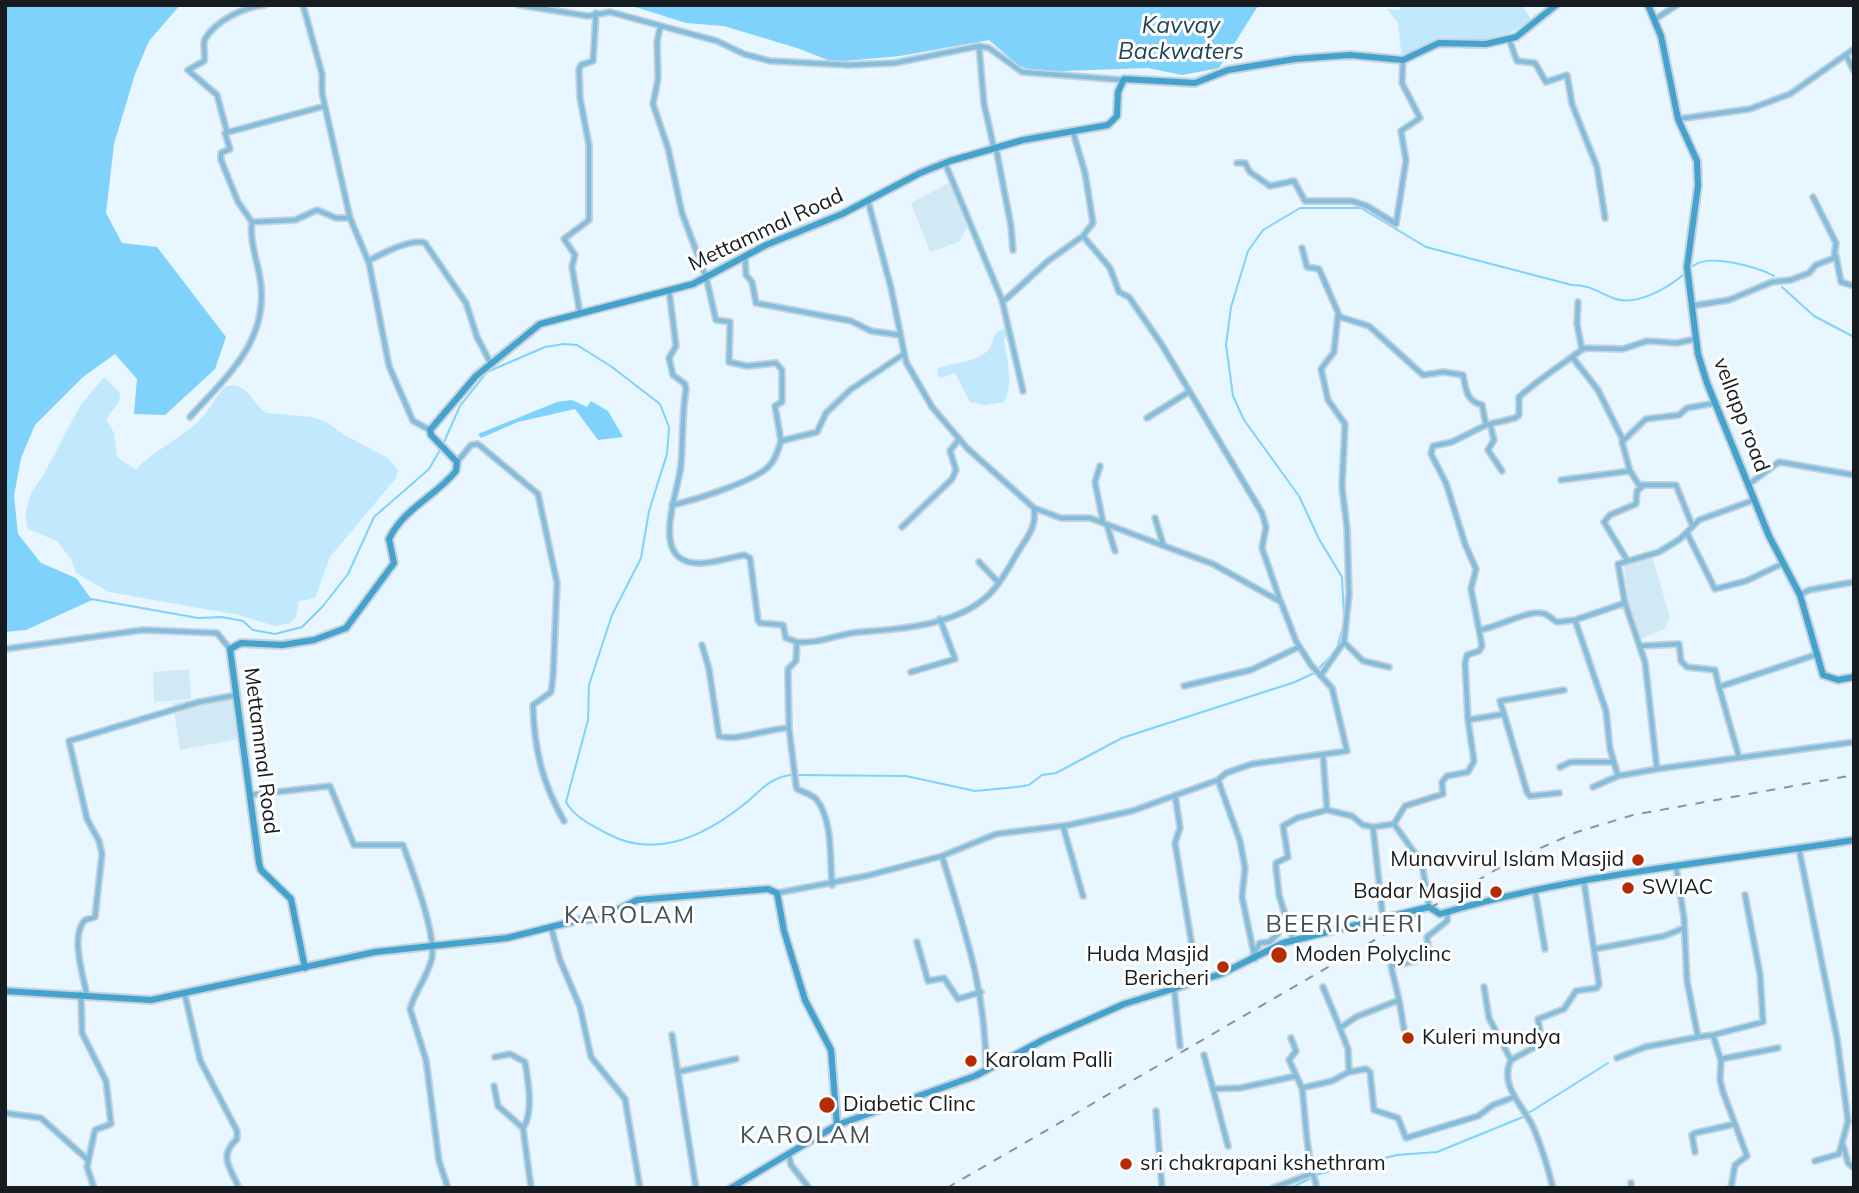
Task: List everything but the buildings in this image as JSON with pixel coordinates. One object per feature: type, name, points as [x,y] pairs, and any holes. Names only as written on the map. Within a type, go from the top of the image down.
[{"type":"main road","points":[[1123,80],[1195,83],[1228,70],[1319,57],[1350,55],[1403,60],[1439,43],[1486,44],[1509,39],[1530,28],[1556,5]]},
{"type":"main road","name":"vellapp road","points":[[1648,5],[1668,62],[1678,119],[1697,161],[1698,176],[1686,267],[1695,340],[1754,500],[1800,595],[1819,654],[1823,676],[1838,680],[1854,677]]},
{"type":"main road","name":"Mettammal Road","points":[[430,430],[490,362],[540,324],[706,277],[745,256],[945,163],[995,148],[1108,125],[1114,121],[1123,80]]},
{"type":"main road","points":[[430,430],[442,448],[457,462]]},
{"type":"main road","name":"Mettammal Road","points":[[305,968],[291,900],[261,870],[259,863],[230,649],[242,643],[282,645],[314,640],[346,628],[394,563],[391,534],[415,506],[454,475],[457,462]]},
{"type":"main road","points":[[731,1188],[837,1125],[986,1071],[1045,1039],[1113,1009],[1174,988],[1293,940],[1382,921],[1429,907],[1438,914],[1476,902],[1584,882],[1854,840]]},
{"type":"main road","points":[[5,991],[151,1000],[375,953],[432,948],[448,942],[507,938],[600,919],[636,900],[768,889],[777,892],[784,931],[805,1000],[831,1050],[837,1125]]},
{"type":"street","points":[[190,417],[249,349],[258,328],[261,285],[252,222],[232,190],[221,160],[221,153],[230,149],[217,95],[188,70],[204,61],[204,43],[213,31],[241,10],[264,5]]},
{"type":"street","points":[[303,5],[322,74],[325,106],[350,218],[368,261],[389,366],[413,421],[430,430]]},
{"type":"street","points":[[519,5],[548,12],[588,16],[610,12],[717,41],[744,54],[770,61],[818,65],[895,63],[979,46],[989,48],[1022,72],[1123,80]]},
{"type":"street","points":[[1654,20],[1677,5]]},
{"type":"street","points":[[580,314],[572,267],[575,255],[564,239],[589,220],[589,145],[580,98],[579,69],[581,65],[593,61],[596,13]]},
{"type":"street","points":[[660,27],[657,42],[658,79],[653,104],[667,148],[682,213],[706,277],[716,320],[730,322],[729,362],[747,366],[776,363],[782,370],[782,402],[775,406],[781,441],[778,454],[760,473],[695,500],[672,505]]},
{"type":"street","points":[[1509,39],[1517,61],[1535,63],[1545,82],[1567,75],[1583,136],[1597,167],[1605,218]]},
{"type":"street","points":[[979,46],[980,73],[1011,226],[1013,250]]},
{"type":"street","points":[[1678,119],[1750,109],[1790,94],[1854,49]]},
{"type":"street","points":[[1846,55],[1854,71]]},
{"type":"street","points":[[1237,163],[1245,163],[1250,172],[1270,186],[1294,181],[1305,201],[1352,201],[1367,206],[1396,223],[1406,160],[1401,131],[1419,120],[1420,116],[1402,83],[1403,60]]},
{"type":"street","points":[[227,132],[325,106]]},
{"type":"street","points":[[1002,300],[1083,236],[1093,223],[1085,173],[1073,132]]},
{"type":"street","points":[[945,163],[1002,300],[1023,391]]},
{"type":"street","points":[[1813,197],[1830,226],[1836,243],[1835,255],[1840,282],[1854,286]]},
{"type":"street","points":[[868,201],[891,288],[904,354],[932,407],[959,439],[1034,508],[1061,518],[1090,518],[1213,564],[1281,602]]},
{"type":"street","points":[[252,222],[295,219],[317,210],[335,218],[350,218]]},
{"type":"street","points":[[777,892],[832,885],[942,856],[996,834],[1063,826],[1154,805],[1252,764],[1347,751],[1332,688],[1300,647],[1281,602],[1262,548],[1266,527],[1262,513],[1187,393],[1156,337],[1129,297],[1119,292],[1110,268],[1083,236]]},
{"type":"street","points":[[368,261],[394,248],[419,241],[425,243],[466,303],[477,337],[490,362]]},
{"type":"street","points":[[1302,248],[1307,267],[1319,270],[1325,278],[1338,314],[1334,352],[1321,369],[1328,400],[1339,412],[1346,432],[1342,487],[1347,528],[1349,594],[1344,642],[1321,675]]},
{"type":"street","points":[[1690,306],[1729,300],[1773,282],[1791,280],[1810,273],[1816,265],[1835,255]]},
{"type":"street","points":[[745,256],[746,275],[752,282],[756,303],[760,306],[788,307],[851,321],[871,331],[899,335]]},
{"type":"street","points":[[669,289],[676,346],[669,358],[673,375],[685,384],[686,389],[680,474],[672,505],[671,529],[676,554],[689,562],[744,555],[750,558],[760,623],[783,625],[786,638],[797,642],[822,642],[857,632],[940,619],[973,607],[999,583],[1035,525],[1034,508]]},
{"type":"street","points":[[1578,302],[1577,324],[1581,350]]},
{"type":"street","points":[[1338,314],[1369,326],[1423,375],[1443,372],[1463,375],[1465,391],[1474,402],[1482,405],[1494,440],[1488,450],[1502,471]]},
{"type":"street","points":[[1394,824],[1405,806],[1443,794],[1442,782],[1447,776],[1468,772],[1474,761],[1468,720],[1465,663],[1467,655],[1479,651],[1482,646],[1471,589],[1476,569],[1465,544],[1446,482],[1431,454],[1433,446],[1452,442],[1488,424],[1515,418],[1519,415],[1520,397],[1550,370],[1573,358],[1581,350],[1623,349],[1656,340],[1677,343],[1695,340]]},
{"type":"street","points":[[781,441],[817,432],[826,413],[850,390],[904,354]]},
{"type":"street","points":[[1573,358],[1598,390],[1623,440],[1635,481],[1644,485],[1676,485],[1693,526]]},
{"type":"street","points":[[1147,418],[1187,393]]},
{"type":"street","points":[[1623,440],[1646,419],[1679,415],[1687,408],[1716,403]]},
{"type":"street","points":[[902,527],[952,480],[956,470],[950,451],[959,439]]},
{"type":"street","points":[[457,462],[471,445],[478,444],[538,494],[557,583],[556,633],[551,692],[533,705],[533,724],[544,785],[564,821]]},
{"type":"street","points":[[1749,484],[1779,462],[1854,475]]},
{"type":"street","points":[[1100,466],[1095,482],[1115,551]]},
{"type":"street","points":[[1561,480],[1630,471]]},
{"type":"street","points":[[1627,560],[1605,522],[1610,515],[1636,504],[1637,491],[1644,485]]},
{"type":"street","points":[[1657,769],[1645,662],[1625,603],[1618,564],[1659,552],[1687,533],[1699,520],[1754,500]]},
{"type":"street","points":[[1155,518],[1163,545]]},
{"type":"street","points":[[1687,533],[1714,589],[1746,581],[1784,563]]},
{"type":"street","points":[[979,562],[999,583]]},
{"type":"street","points":[[1800,595],[1809,590],[1854,582]]},
{"type":"street","points":[[1479,630],[1496,628],[1528,614],[1547,614],[1557,622],[1575,620],[1625,603]]},
{"type":"street","points":[[911,672],[955,659],[940,619]]},
{"type":"street","points":[[1575,620],[1606,711],[1618,776]]},
{"type":"street","points":[[5,649],[143,630],[217,633],[230,649]]},
{"type":"street","points":[[797,642],[796,661],[788,669],[789,728],[797,789],[814,796],[825,821],[832,885]]},
{"type":"street","points":[[1344,642],[1363,661],[1390,667]]},
{"type":"street","points":[[1640,646],[1679,644],[1681,661],[1687,667],[1715,670],[1739,758]]},
{"type":"street","points":[[702,645],[709,669],[719,736],[732,737],[767,729],[789,728]]},
{"type":"street","points":[[1184,687],[1251,670],[1300,647]]},
{"type":"street","points":[[1719,687],[1819,654]]},
{"type":"street","points":[[1559,793],[1530,796],[1527,792],[1500,701],[1564,690]]},
{"type":"street","points":[[94,1188],[88,1160],[96,1128],[108,1127],[111,1124],[106,1081],[82,1034],[84,994],[79,930],[85,920],[94,917],[102,853],[87,819],[69,741],[199,702],[237,695]]},
{"type":"street","points":[[1468,720],[1504,714]]},
{"type":"street","points":[[1593,787],[1618,776],[1657,769],[1854,742]]},
{"type":"street","points":[[1323,754],[1327,810]]},
{"type":"street","points":[[1560,767],[1571,762],[1614,762]]},
{"type":"street","points":[[1218,780],[1240,841],[1245,868],[1242,897],[1252,958]]},
{"type":"street","points":[[248,794],[330,786],[354,845],[403,845],[419,890],[432,948],[426,974],[410,1009],[426,1060],[439,1161],[448,1188]]},
{"type":"street","points":[[1175,795],[1180,828],[1175,843],[1193,952]]},
{"type":"street","points":[[1293,940],[1279,895],[1276,867],[1276,863],[1288,857],[1283,826],[1297,818],[1327,810],[1352,816],[1363,825],[1373,827],[1394,824]]},
{"type":"street","points":[[1394,824],[1422,863],[1429,907]]},
{"type":"street","points":[[1063,826],[1083,896]]},
{"type":"street","points":[[1373,827],[1382,921]]},
{"type":"street","points":[[1799,849],[1837,1038],[1848,1121],[1839,1154],[1832,1159],[1815,1161]]},
{"type":"street","points":[[942,856],[981,992],[986,1033],[986,1071]]},
{"type":"street","points":[[1676,867],[1684,928],[1687,981],[1698,1037]]},
{"type":"street","points":[[1553,1188],[1534,1127],[1514,1097],[1506,1074],[1511,1059],[1542,1043],[1538,1019],[1564,1009],[1576,991],[1597,988],[1600,974],[1584,882]]},
{"type":"street","points":[[1535,891],[1545,949]]},
{"type":"street","points":[[1616,1058],[1645,1047],[1713,1035],[1763,1022],[1760,974],[1745,895]]},
{"type":"street","points":[[1404,1029],[1391,967],[1429,958],[1427,937],[1447,921],[1448,912]]},
{"type":"street","points":[[551,927],[560,960],[580,1007],[591,1056],[625,1099],[640,1188]]},
{"type":"street","points":[[1252,958],[1260,943],[1269,942],[1278,934],[1278,928]]},
{"type":"street","points":[[1595,949],[1664,936],[1684,928]]},
{"type":"street","points":[[917,942],[928,981],[944,978],[958,999],[981,992]]},
{"type":"street","points":[[1323,987],[1348,1049],[1349,1072]]},
{"type":"street","points":[[1174,988],[1180,1046]]},
{"type":"street","points":[[1484,988],[1489,1018],[1511,1059]]},
{"type":"street","points":[[185,995],[200,1060],[237,1131],[237,1139],[228,1146],[226,1154],[239,1188]]},
{"type":"street","points":[[1340,1028],[1356,1017],[1399,1000]]},
{"type":"street","points":[[672,1035],[696,1188]]},
{"type":"street","points":[[1713,1035],[1721,1059],[1720,1080],[1747,1156],[1735,1165],[1731,1188]]},
{"type":"street","points":[[1291,1038],[1296,1051],[1289,1058],[1302,1088],[1309,1134],[1306,1148],[1317,1188]]},
{"type":"street","points":[[1721,1059],[1778,1048]]},
{"type":"street","points":[[495,1057],[510,1054],[525,1062],[528,1100],[527,1120],[523,1128],[531,1188]]},
{"type":"street","points":[[1204,1055],[1228,1146]]},
{"type":"street","points":[[678,1072],[736,1059]]},
{"type":"street","points":[[1302,1088],[1366,1069],[1370,1072],[1374,1110],[1398,1118],[1406,1138],[1478,1116],[1493,1105],[1514,1097]]},
{"type":"street","points":[[1213,1089],[1240,1087],[1296,1076]]},
{"type":"street","points":[[494,1086],[498,1106],[523,1128]]},
{"type":"street","points":[[1156,1111],[1162,1188]]},
{"type":"street","points":[[5,1113],[41,1118],[88,1160]]},
{"type":"street","points":[[1695,1152],[1692,1135],[1735,1124]]},
{"type":"street","points":[[1843,1141],[1848,1163],[1854,1168]]},
{"type":"street","points":[[789,1155],[791,1165],[809,1188]]},
{"type":"street","points":[[1273,1188],[1313,1176]]},
{"type":"shaded area","points":[[1404,5],[1522,5],[1531,20],[1501,38],[1432,43],[1402,58],[1398,23],[1387,9],[1399,10]]},
{"type":"shaded area","points":[[950,182],[967,227],[959,242],[930,252],[911,203]]},
{"type":"shaded area","points":[[1007,327],[1008,333],[1004,340],[1009,387],[1004,402],[985,405],[970,402],[955,373],[941,378],[938,376],[937,369],[972,360],[985,353],[997,332]]},
{"type":"shaded area","points":[[104,377],[120,393],[119,402],[106,419],[114,433],[117,457],[136,470],[198,422],[225,386],[233,386],[244,390],[266,413],[312,417],[326,422],[388,458],[398,470],[396,478],[330,557],[315,598],[299,601],[296,617],[290,623],[275,626],[239,615],[109,592],[76,573],[71,559],[57,541],[28,529],[25,515],[31,493],[80,406]]},
{"type":"shaded area","points":[[1652,556],[1670,617],[1665,629],[1639,639],[1628,600],[1624,565]]},
{"type":"shaded area","points":[[189,669],[191,699],[154,702],[153,672]]},
{"type":"shaded area","points":[[234,693],[239,739],[180,750],[173,703]]},
{"type":"water","points":[[5,5],[180,5],[149,41],[135,74],[114,144],[106,213],[122,243],[157,247],[226,337],[215,369],[165,415],[134,414],[137,379],[115,354],[83,377],[35,425],[21,458],[14,496],[18,534],[41,563],[76,578],[92,600],[26,630],[5,632]]},
{"type":"water","name":"Kavvay Backwaters","points":[[629,5],[1270,5],[1258,6],[1219,68],[1182,75],[1148,68],[1035,72],[1019,66],[989,40],[900,56],[833,62],[724,26],[686,23]]},
{"type":"water","points":[[572,400],[587,407],[591,401],[608,411],[623,437],[598,440],[575,409],[518,422],[481,438],[478,434],[557,402]]},
{"type":"waterway","points":[[1344,618],[1342,577],[1319,539],[1299,496],[1244,420],[1233,396],[1226,345],[1231,307],[1248,251],[1263,230],[1300,208],[1361,208],[1426,247],[1578,285],[1622,300],[1650,295],[1683,275]]},
{"type":"waterway","points":[[1693,266],[1700,262],[1721,261],[1745,265],[1774,276]]},
{"type":"waterway","points":[[1782,287],[1814,316],[1854,337]]},
{"type":"waterway","points":[[444,442],[460,406],[487,372],[545,347],[564,344],[577,345],[612,367],[660,404],[669,427],[667,454],[649,511],[641,558],[612,615],[589,685],[588,720],[566,802],[574,812],[584,821],[626,841],[663,844],[681,840],[716,824],[772,781],[792,775]]},
{"type":"waterway","points":[[91,599],[198,618],[222,617],[243,621],[253,630],[275,634],[302,627],[348,574],[374,517],[429,469],[440,450]]},
{"type":"waterway","points":[[1337,648],[1344,623]]},
{"type":"waterway","points":[[1320,667],[1334,653]]},
{"type":"waterway","points":[[797,775],[906,776],[975,791],[1029,785],[1042,775],[1056,773],[1122,738],[1295,682],[1314,673]]},
{"type":"waterway","points":[[1527,1114],[1608,1063]]},
{"type":"waterway","points":[[1291,1188],[1319,1174],[1397,1155],[1437,1152],[1523,1117]]},
{"type":"railway","points":[[947,1188],[1511,861],[1577,832],[1633,815],[1854,775]]},
{"type":"place","name":"Munavvirul Islam Masjid","points":[[1638,860]]},
{"type":"place","name":"SWIAC","points":[[1628,888]]},
{"type":"place","name":"Badar Masjid","points":[[1496,892]]},
{"type":"place","name":"Moden Polyclinc","points":[[1279,955]]},
{"type":"place","name":"Huda Masjid Bericheri","points":[[1223,967]]},
{"type":"place","name":"Kuleri mundya","points":[[1408,1038]]},
{"type":"place","name":"Karolam Palli","points":[[971,1061]]},
{"type":"place","name":"Diabetic Clinc","points":[[827,1105]]},
{"type":"place","name":"sri chakrapani kshethram","points":[[1126,1164]]},
{"type":"district","name":"KAROLAM","points":[[630,916]]},
{"type":"district","name":"BEERICHERI","points":[[1345,925]]},
{"type":"district","name":"KAROLAM","points":[[806,1136]]}]
